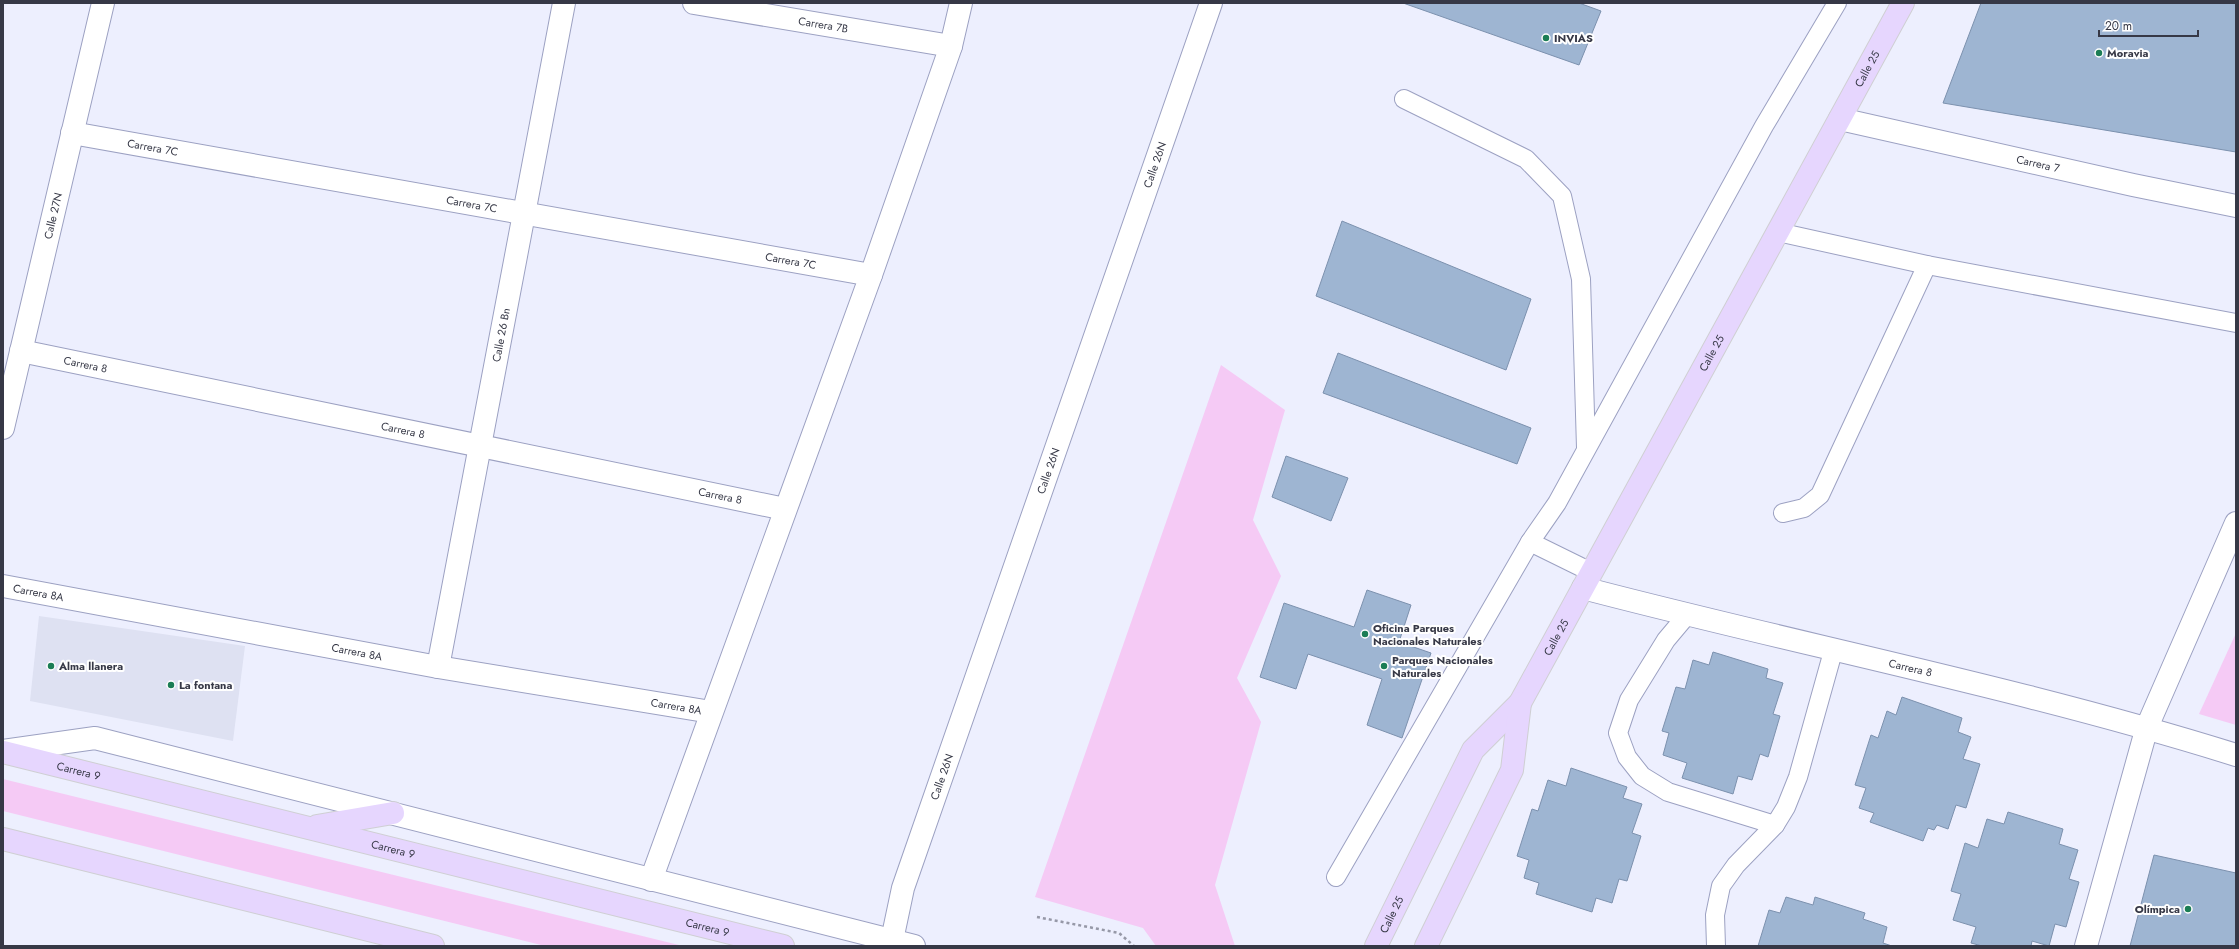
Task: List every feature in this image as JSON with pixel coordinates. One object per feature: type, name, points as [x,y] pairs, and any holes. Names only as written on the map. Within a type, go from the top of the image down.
[{"type":"main road","name":"Calle 25","points":[[1376,946],[1473,750],[1520,703],[1903,3]]},
{"type":"main road","name":"Calle 25","points":[[1426,946],[1512,770],[1520,703]]},
{"type":"main road","name":"Carrera 9","points":[[3,752],[783,946]]},
{"type":"main road","points":[[308,828],[393,813]]},
{"type":"main road","points":[[3,839],[434,946]]},
{"type":"street","name":"Calle 27N","points":[[3,428],[103,3]]},
{"type":"street","name":"Calle 26 Bn","points":[[438,667],[564,3]]},
{"type":"street","name":"Carrera 7B","points":[[694,3],[951,46]]},
{"type":"street","points":[[651,880],[871,275],[951,46],[960,3]]},
{"type":"street","name":"Calle 26N","points":[[892,940],[903,888],[1211,3]]},
{"type":"street","name":"Carrera 7","points":[[1840,118],[2133,185],[2236,206]]},
{"type":"street","name":"Carrera 7C","points":[[72,133],[871,275]]},
{"type":"street","name":"Carrera 8","points":[[21,351],[786,509]]},
{"type":"street","points":[[2086,946],[2147,727],[2236,523]]},
{"type":"street","name":"Carrera 8","points":[[1587,580],[1687,615],[1834,648],[2147,727],[2236,756]]},
{"type":"street","name":"Carrera 8A","points":[[3,586],[438,667],[711,712]]},
{"type":"street","points":[[3,752],[95,738],[914,946]]},
{"type":"lane","points":[[1336,878],[1530,542],[1557,503],[1764,126],[1837,3]]},
{"type":"lane","points":[[1404,99],[1526,160],[1562,196],[1581,279],[1586,449]]},
{"type":"lane","points":[[1778,232],[1927,265],[2236,323]]},
{"type":"lane","points":[[1783,513],[1804,508],[1820,495],[1927,265]]},
{"type":"lane","points":[[1530,542],[1587,580]]},
{"type":"lane","points":[[1687,615],[1666,640],[1629,700],[1618,734],[1627,757],[1642,776],[1668,792],[1775,825]]},
{"type":"lane","points":[[1716,946],[1715,915],[1721,886],[1736,865],[1775,825],[1786,807],[1798,777],[1834,648]]},
{"type":"path","points":[[1038,917],[1119,934],[1134,946]]},
{"type":"shaded area","points":[[1221,365],[1285,410],[1253,520],[1281,576],[1237,678],[1261,722],[1215,885],[1235,946],[1156,946],[1143,928],[1035,897]]},
{"type":"shaded area","points":[[39,616],[245,646],[233,741],[30,701]]},
{"type":"shaded area","points":[[2236,633],[2236,725],[2199,714]]},
{"type":"shaded area","points":[[3,779],[683,946],[545,946],[3,811]]},
{"type":"building","name":"INVIAS","points":[[1403,3],[1579,3],[1601,11],[1579,65]]},
{"type":"building","name":"Moravia","points":[[1981,3],[2236,3],[2236,152],[1943,103]]},
{"type":"building","points":[[1342,221],[1531,299],[1506,370],[1316,296]]},
{"type":"building","points":[[1338,353],[1531,428],[1517,464],[1323,393]]},
{"type":"building","points":[[1286,456],[1348,478],[1331,521],[1272,497]]},
{"type":"building","name":"Parques Nacionales Naturales","points":[[1367,590],[1411,605],[1399,642],[1431,653],[1402,738],[1367,725],[1382,679],[1308,654],[1296,689],[1260,677],[1284,603],[1354,627]]},
{"type":"building","points":[[1713,652],[1768,669],[1766,678],[1783,683],[1773,714],[1780,716],[1768,757],[1760,754],[1752,780],[1738,776],[1733,794],[1682,778],[1687,763],[1663,755],[1669,733],[1662,731],[1676,687],[1685,689],[1693,660],[1709,665]]},
{"type":"building","points":[[1902,697],[1962,718],[1958,732],[1971,737],[1963,759],[1980,764],[1966,808],[1956,805],[1948,829],[1937,825],[1934,830],[1928,828],[1923,841],[1870,822],[1874,813],[1859,808],[1866,788],[1855,785],[1871,735],[1878,738],[1887,711],[1896,715]]},
{"type":"building","points":[[1571,768],[1627,787],[1623,798],[1642,804],[1632,833],[1641,836],[1627,881],[1619,879],[1612,903],[1596,898],[1592,912],[1536,894],[1539,883],[1524,878],[1529,860],[1517,856],[1532,809],[1538,811],[1548,780],[1566,786]]},
{"type":"building","points":[[2008,812],[2063,829],[2059,844],[2078,850],[2069,879],[2079,882],[2066,927],[2055,924],[2049,946],[2032,941],[2031,946],[1982,946],[1971,943],[1976,927],[1953,920],[1961,894],[1951,891],[1965,843],[1978,848],[1987,819],[2004,824]]},
{"type":"building","name":"Olímpica","points":[[2154,855],[2236,873],[2236,946],[2130,946]]},
{"type":"building","points":[[1786,897],[1813,905],[1815,897],[1865,913],[1863,919],[1887,927],[1883,943],[1892,946],[1758,946],[1769,910],[1780,913]]},
{"type":"place","name":"INVIAS","points":[[1546,38]]},
{"type":"place","name":"Moravia","points":[[2099,53]]},
{"type":"place","name":"Oficina Parques Nacionales Naturales","points":[[1365,634]]},
{"type":"place","name":"Alma llanera","points":[[51,666]]},
{"type":"place","name":"Parques Nacionales Naturales","points":[[1384,666]]},
{"type":"place","name":"La fontana","points":[[171,685]]},
{"type":"place","name":"Olímpica","points":[[2188,909]]}]
